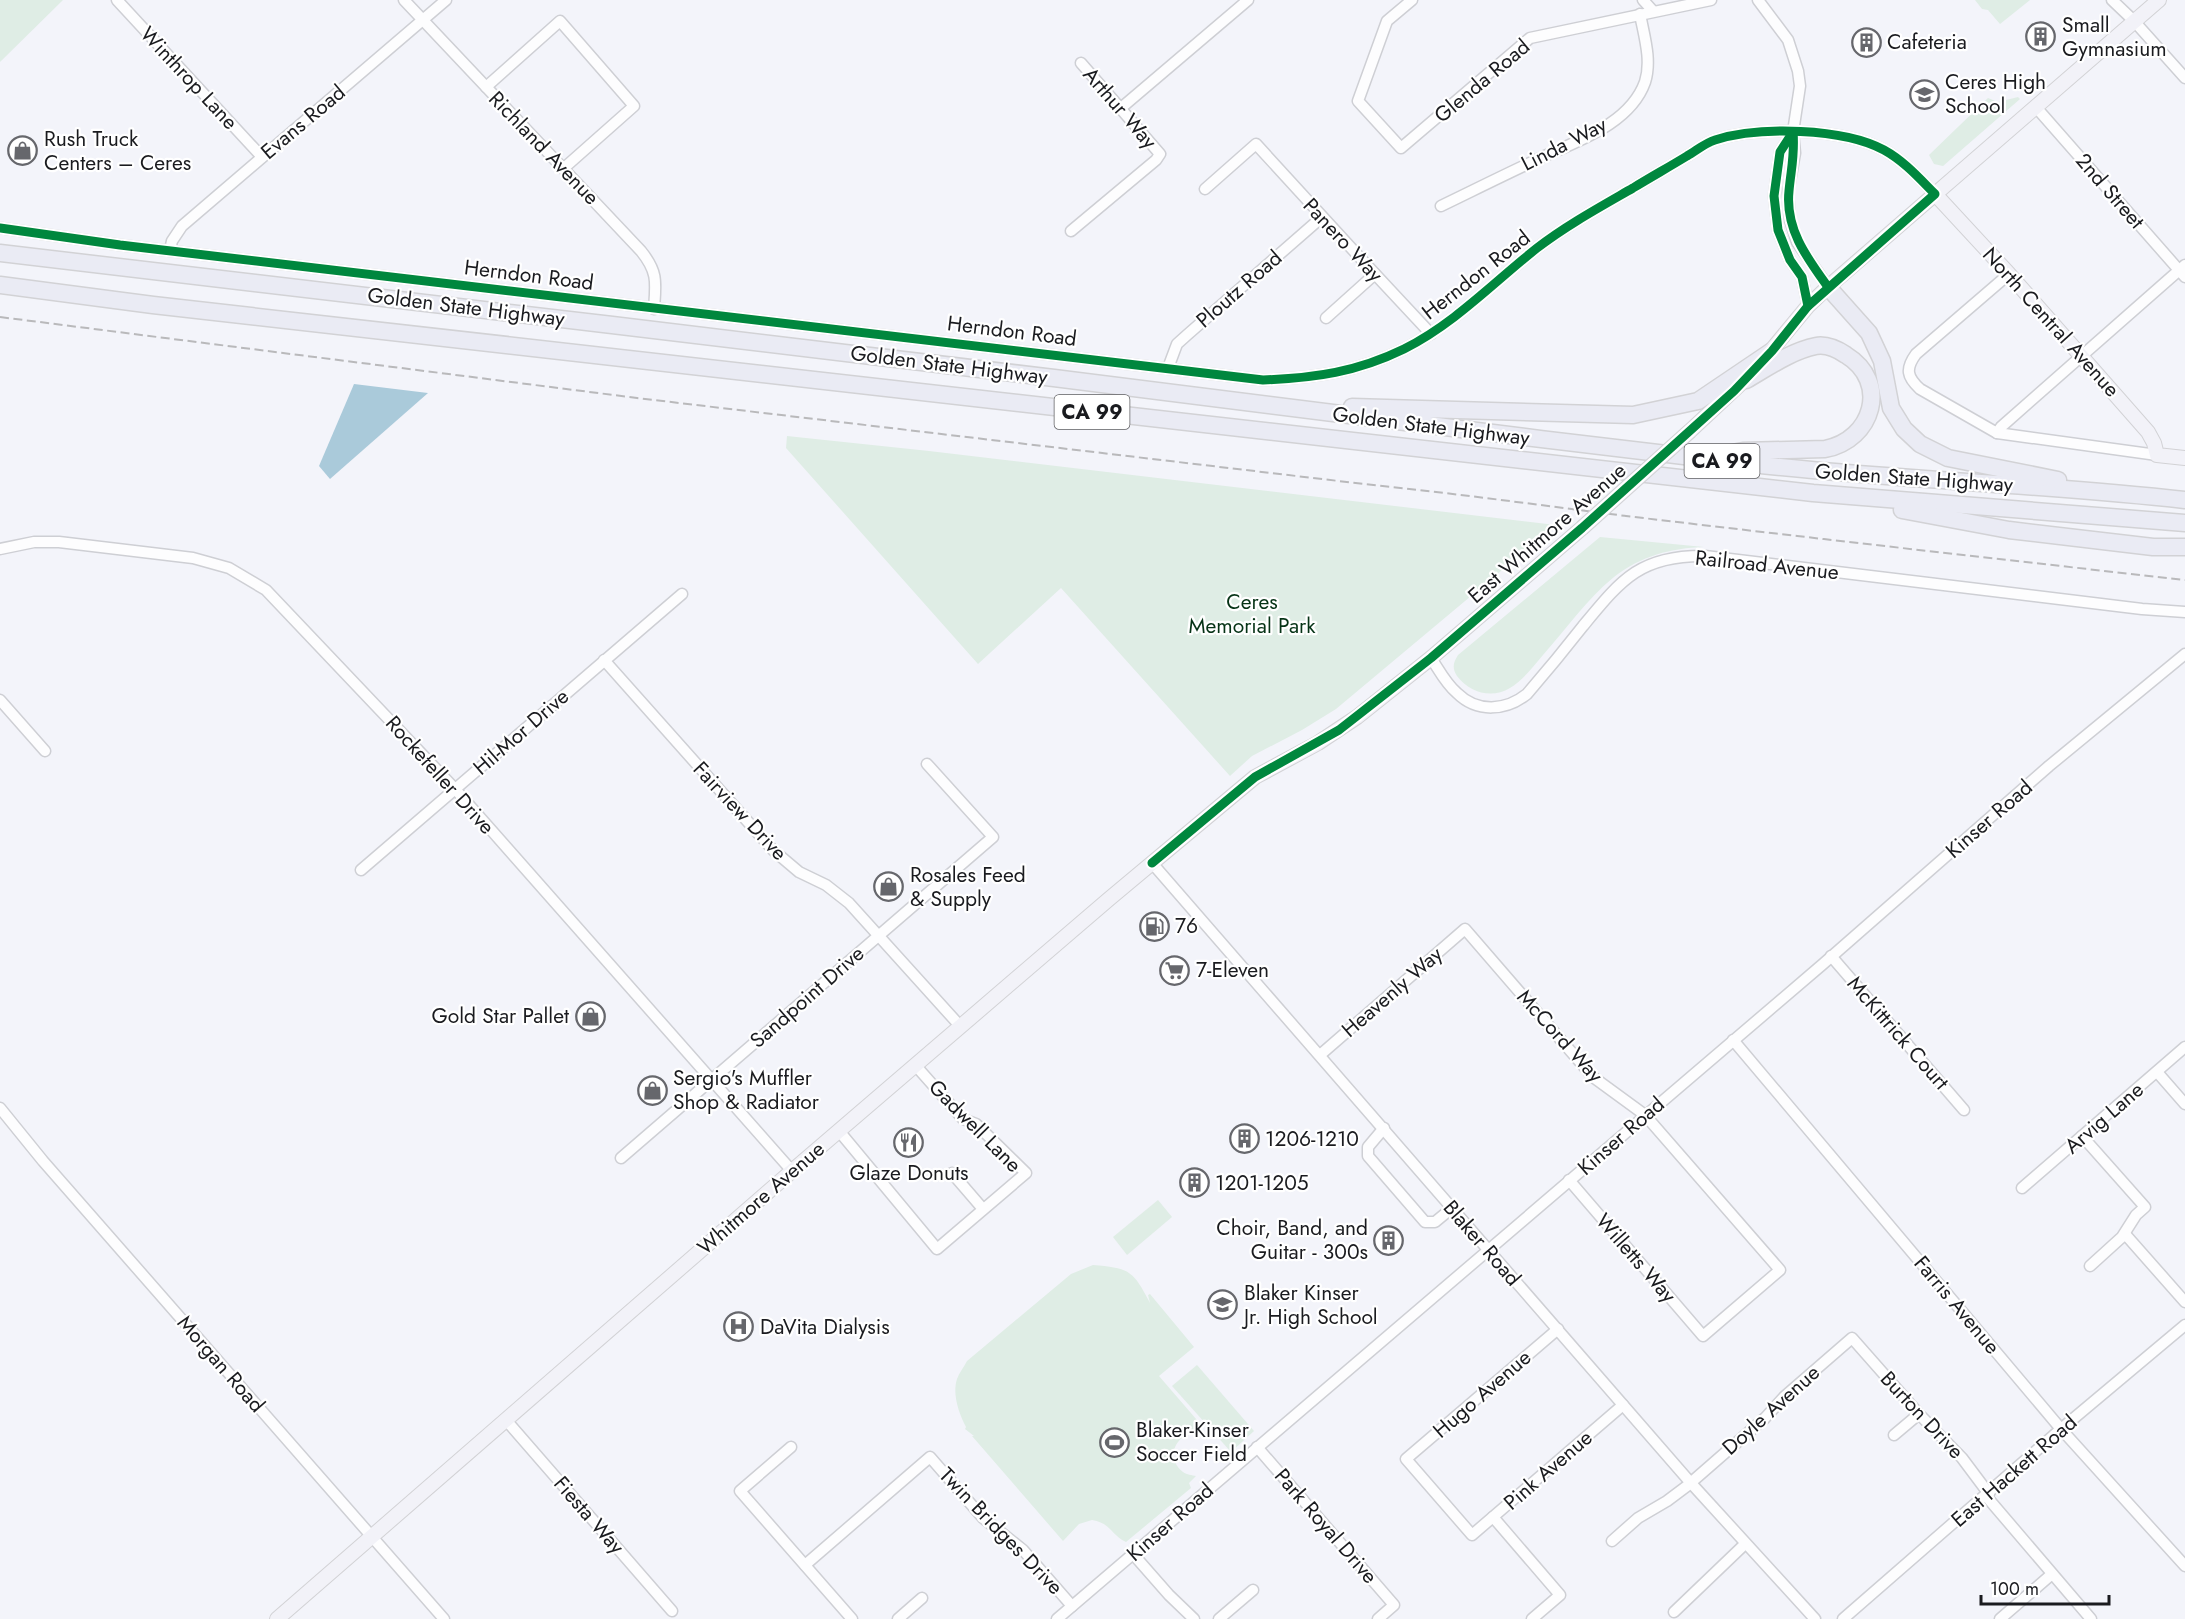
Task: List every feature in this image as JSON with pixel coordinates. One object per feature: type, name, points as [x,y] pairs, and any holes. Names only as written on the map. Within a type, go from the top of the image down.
[{"type":"highway","name":"Golden State Highway","points":[[0,253],[1042,376],[1698,458],[1852,474],[2127,493],[2185,500]]},
{"type":"highway","name":"Golden State Highway","points":[[0,285],[153,305],[1258,432],[1813,493],[2185,523]]},
{"type":"highway","points":[[1828,287],[1869,333],[1882,361],[1891,408],[1904,429],[1920,444],[1948,458],[2127,493]]},
{"type":"highway","points":[[1698,458],[1743,451],[1835,447],[1845,443],[1862,428],[1872,399],[1869,382],[1856,361],[1838,349],[1827,346],[1802,351],[1745,380]]},
{"type":"highway","points":[[1262,405],[1633,415],[1698,401],[1772,351]]},
{"type":"highway","points":[[1813,493],[2009,530],[2153,547],[2185,547]]},
{"type":"main road","name":"East Whitmore Avenue","points":[[1152,863],[1255,777],[1339,730],[1431,658],[1582,528],[1745,380],[1808,306],[1828,287],[2159,0]]},
{"type":"main road","name":"North Central Avenue","points":[[1935,194],[2148,432],[2157,455]]},
{"type":"main road","points":[[2157,455],[2185,458]]},
{"type":"main road","name":"Whitmore Avenue","points":[[373,1536],[792,1171],[1152,863]]},
{"type":"main road","points":[[277,1619],[373,1536]]},
{"type":"street","name":"Winthrop Lane","points":[[117,0],[262,157]]},
{"type":"street","name":"Richland Avenue","points":[[404,0],[634,243],[652,266],[656,279],[654,309]]},
{"type":"street","name":"Evans Road","points":[[170,250],[172,241],[182,226],[446,0]]},
{"type":"street","points":[[1121,108],[1248,0]]},
{"type":"street","name":"Glenda Road","points":[[1412,0],[1387,21],[1358,100],[1401,148],[1530,38],[1711,0]]},
{"type":"street","points":[[1643,0],[1653,11]]},
{"type":"street","points":[[1758,0],[1788,40],[1798,71],[1800,86],[1793,132],[1795,153],[1788,193],[1790,220],[1797,242],[1828,287]]},
{"type":"street","points":[[2112,0],[2185,78]]},
{"type":"street","name":"Linda Way","points":[[1441,206],[1596,133],[1626,108],[1639,93],[1647,73],[1647,56],[1640,14]]},
{"type":"street","points":[[486,87],[560,21],[634,106],[564,168]]},
{"type":"street","name":"Arthur Way","points":[[1071,231],[1156,160],[1160,154],[1080,63]]},
{"type":"street","name":"2nd Street","points":[[2035,106],[2183,271]]},
{"type":"street","name":"Herndon Road","points":[[0,228],[654,309],[1263,380],[1320,377],[1349,370],[1382,359],[1431,333],[1461,312],[1538,248],[1596,210],[1713,141],[1750,132],[1793,132],[1853,139],[1882,149],[1908,168],[1935,194]]},
{"type":"street","points":[[1793,132],[1780,152],[1774,196],[1778,230],[1790,260],[1802,277],[1808,306]]},
{"type":"street","name":"Panero Way","points":[[1205,189],[1256,144],[1431,333]]},
{"type":"street","name":"Ploutz Road","points":[[1168,368],[1177,344],[1186,335],[1322,217]]},
{"type":"street","points":[[1997,433],[2081,356],[2183,271]]},
{"type":"street","points":[[1326,318],[1375,274]]},
{"type":"street","points":[[2009,274],[1916,354],[1910,362],[1911,381],[1920,389],[1997,433],[2157,455]]},
{"type":"street","name":"Rockefeller Drive","points":[[0,549],[34,542],[59,542],[193,558],[229,568],[246,576],[266,590],[282,604],[455,789],[792,1171]]},
{"type":"street","name":"Railroad Avenue","points":[[1431,658],[1450,686],[1468,701],[1479,706],[1493,708],[1513,703],[1527,694],[1623,580],[1653,563],[1687,556],[1705,556],[2142,609],[2185,612]]},
{"type":"street","name":"Hil-Mor Drive","points":[[361,870],[682,594]]},
{"type":"street","name":"Kinser Road","points":[[1066,1614],[2049,766],[2185,654]]},
{"type":"street","name":"Fairview Drive","points":[[604,660],[773,850],[799,872],[838,894],[861,915],[961,1027]]},
{"type":"street","points":[[0,700],[45,751]]},
{"type":"street","name":"Sandpoint Drive","points":[[621,1158],[993,837],[927,764]]},
{"type":"street","name":"Blaker Road","points":[[1152,863],[1690,1482],[1815,1619]]},
{"type":"street","name":"Heavenly Way","points":[[1320,1055],[1465,929]]},
{"type":"street","name":"McCord Way","points":[[1465,929],[1593,1077],[1645,1115],[1780,1270],[1703,1336]]},
{"type":"street","name":"McKittrick Court","points":[[1831,956],[1964,1110]]},
{"type":"street","name":"Farris Avenue","points":[[1733,1040],[2061,1429],[2185,1566]]},
{"type":"street","name":"Arvig Lane","points":[[2022,1188],[2185,1047]]},
{"type":"street","name":"Gadwell Lane","points":[[839,1131],[937,1249],[1026,1173],[976,1124],[963,1119],[916,1066]]},
{"type":"street","points":[[2157,1072],[2185,1104]]},
{"type":"street","name":"Morgan Road","points":[[0,1108],[50,1169],[444,1619]]},
{"type":"street","points":[[1384,1128],[1368,1147],[1368,1156],[1425,1222],[1435,1222],[1452,1208]]},
{"type":"street","points":[[2082,1136],[2145,1207],[2136,1215],[2125,1234],[2090,1266]]},
{"type":"street","points":[[951,1173],[983,1209]]},
{"type":"street","name":"Willetts Way","points":[[1569,1180],[1703,1336]]},
{"type":"street","points":[[2125,1234],[2185,1302]]},
{"type":"street","name":"East Hackett Road","points":[[1843,1619],[2061,1429],[2185,1325]]},
{"type":"street","name":"Hugo Avenue","points":[[1472,1535],[1406,1459],[1558,1329]]},
{"type":"street","name":"Burton Drive","points":[[1852,1338],[1919,1414],[1962,1458],[1988,1495],[2091,1619]]},
{"type":"street","name":"Doyle Avenue","points":[[1612,1541],[1638,1518],[1675,1496],[1852,1338]]},
{"type":"street","name":"Pink Avenue","points":[[1472,1535],[1623,1405]]},
{"type":"street","points":[[1894,1435],[1919,1414]]},
{"type":"street","name":"Fiesta Way","points":[[506,1420],[672,1611]]},
{"type":"street","points":[[791,1447],[740,1491],[852,1619]]},
{"type":"street","name":"Park Royal Drive","points":[[1257,1447],[1394,1605],[1378,1619]]},
{"type":"street","name":"Twin Bridges Drive","points":[[805,1565],[930,1457],[983,1518],[1017,1544],[1066,1614]]},
{"type":"street","points":[[1493,1517],[1560,1595],[1532,1619]]},
{"type":"street","points":[[1674,1612],[1745,1544]]},
{"type":"street","points":[[1133,1554],[1169,1595],[1194,1619]]},
{"type":"street","points":[[2000,1619],[2052,1574]]},
{"type":"street","points":[[1219,1619],[1253,1590]]},
{"type":"street","points":[[898,1619],[922,1598]]},
{"type":"green space","points":[[0,0],[63,0],[0,62]]},
{"type":"green space","points":[[1975,0],[2030,0],[2000,24]]},
{"type":"green space","points":[[2018,97],[2020,99],[1943,166],[1934,164],[1929,155],[1988,98],[1998,102]]},
{"type":"green space","name":"Ceres Memorial Park","points":[[787,436],[1556,525],[1336,709],[1252,756],[1230,776],[1061,588],[978,664],[786,448]]},
{"type":"green space","points":[[1600,537],[1704,547],[1657,554],[1614,577],[1586,604],[1528,673],[1510,688],[1489,694],[1468,687],[1462,682],[1454,668],[1458,655]]},
{"type":"green space","points":[[1158,1200],[1172,1217],[1127,1255],[1113,1237]]},
{"type":"green space","points":[[1093,1265],[1122,1270],[1134,1277],[1150,1303],[1148,1295],[1150,1294],[1194,1347],[1159,1376],[1203,1427],[1195,1423],[1199,1432],[1191,1433],[1179,1440],[1174,1452],[1177,1466],[1185,1473],[1196,1476],[1189,1483],[1191,1488],[1126,1542],[1107,1526],[1092,1520],[1079,1524],[1063,1541],[972,1436],[974,1436],[965,1429],[956,1397],[957,1379],[967,1361],[1071,1274]]},
{"type":"green space","points":[[1197,1365],[1254,1431],[1231,1452],[1172,1386]]},
{"type":"water","points":[[354,384],[428,393],[330,479],[319,466]]},
{"type":"railway","points":[[0,317],[637,398],[2185,580]]},
{"type":"cycle path","points":[[0,228],[120,245],[1263,380],[1300,378],[1335,372],[1369,363],[1404,349],[1440,328],[1537,248],[1560,232],[1715,140],[1777,131],[1824,133],[1846,137],[1867,143],[1891,154],[1935,194],[1808,306],[1772,351],[1734,391],[1582,528],[1431,658],[1339,730],[1255,777],[1152,863]]},
{"type":"cycle path","points":[[1793,132],[1780,152],[1774,196],[1778,230],[1790,260],[1802,277],[1808,306]]},
{"type":"cycle path","points":[[1793,132],[1789,191],[1790,218],[1805,254],[1828,287]]},
{"type":"place","name":"Small Gymnasium","points":[[2041,37]]},
{"type":"place","name":"Cafeteria","points":[[1866,42]]},
{"type":"place","name":"Ceres High School","points":[[1924,94]]},
{"type":"place","name":"Rush Truck Centers – Ceres","points":[[23,151]]},
{"type":"place","name":"Rosales Feed & Supply","points":[[889,887]]},
{"type":"place","name":"76","points":[[1154,926]]},
{"type":"place","name":"7-Eleven","points":[[1175,970]]},
{"type":"place","name":"Gold Star Pallet","points":[[590,1016]]},
{"type":"place","name":"Sergio's Muffler Shop & Radiator","points":[[652,1090]]},
{"type":"place","name":"1206-1210","points":[[1244,1139]]},
{"type":"place","name":"Glaze Donuts","points":[[909,1142]]},
{"type":"place","name":"1201-1205","points":[[1194,1183]]},
{"type":"place","name":"Choir, Band, and Guitar - 300s","points":[[1389,1240]]},
{"type":"place","name":"Blaker Kinser Jr. High School","points":[[1223,1305]]},
{"type":"place","name":"DaVita Dialysis","points":[[739,1327]]},
{"type":"place","name":"Blaker-Kinser Soccer Field","points":[[1115,1442]]}]
